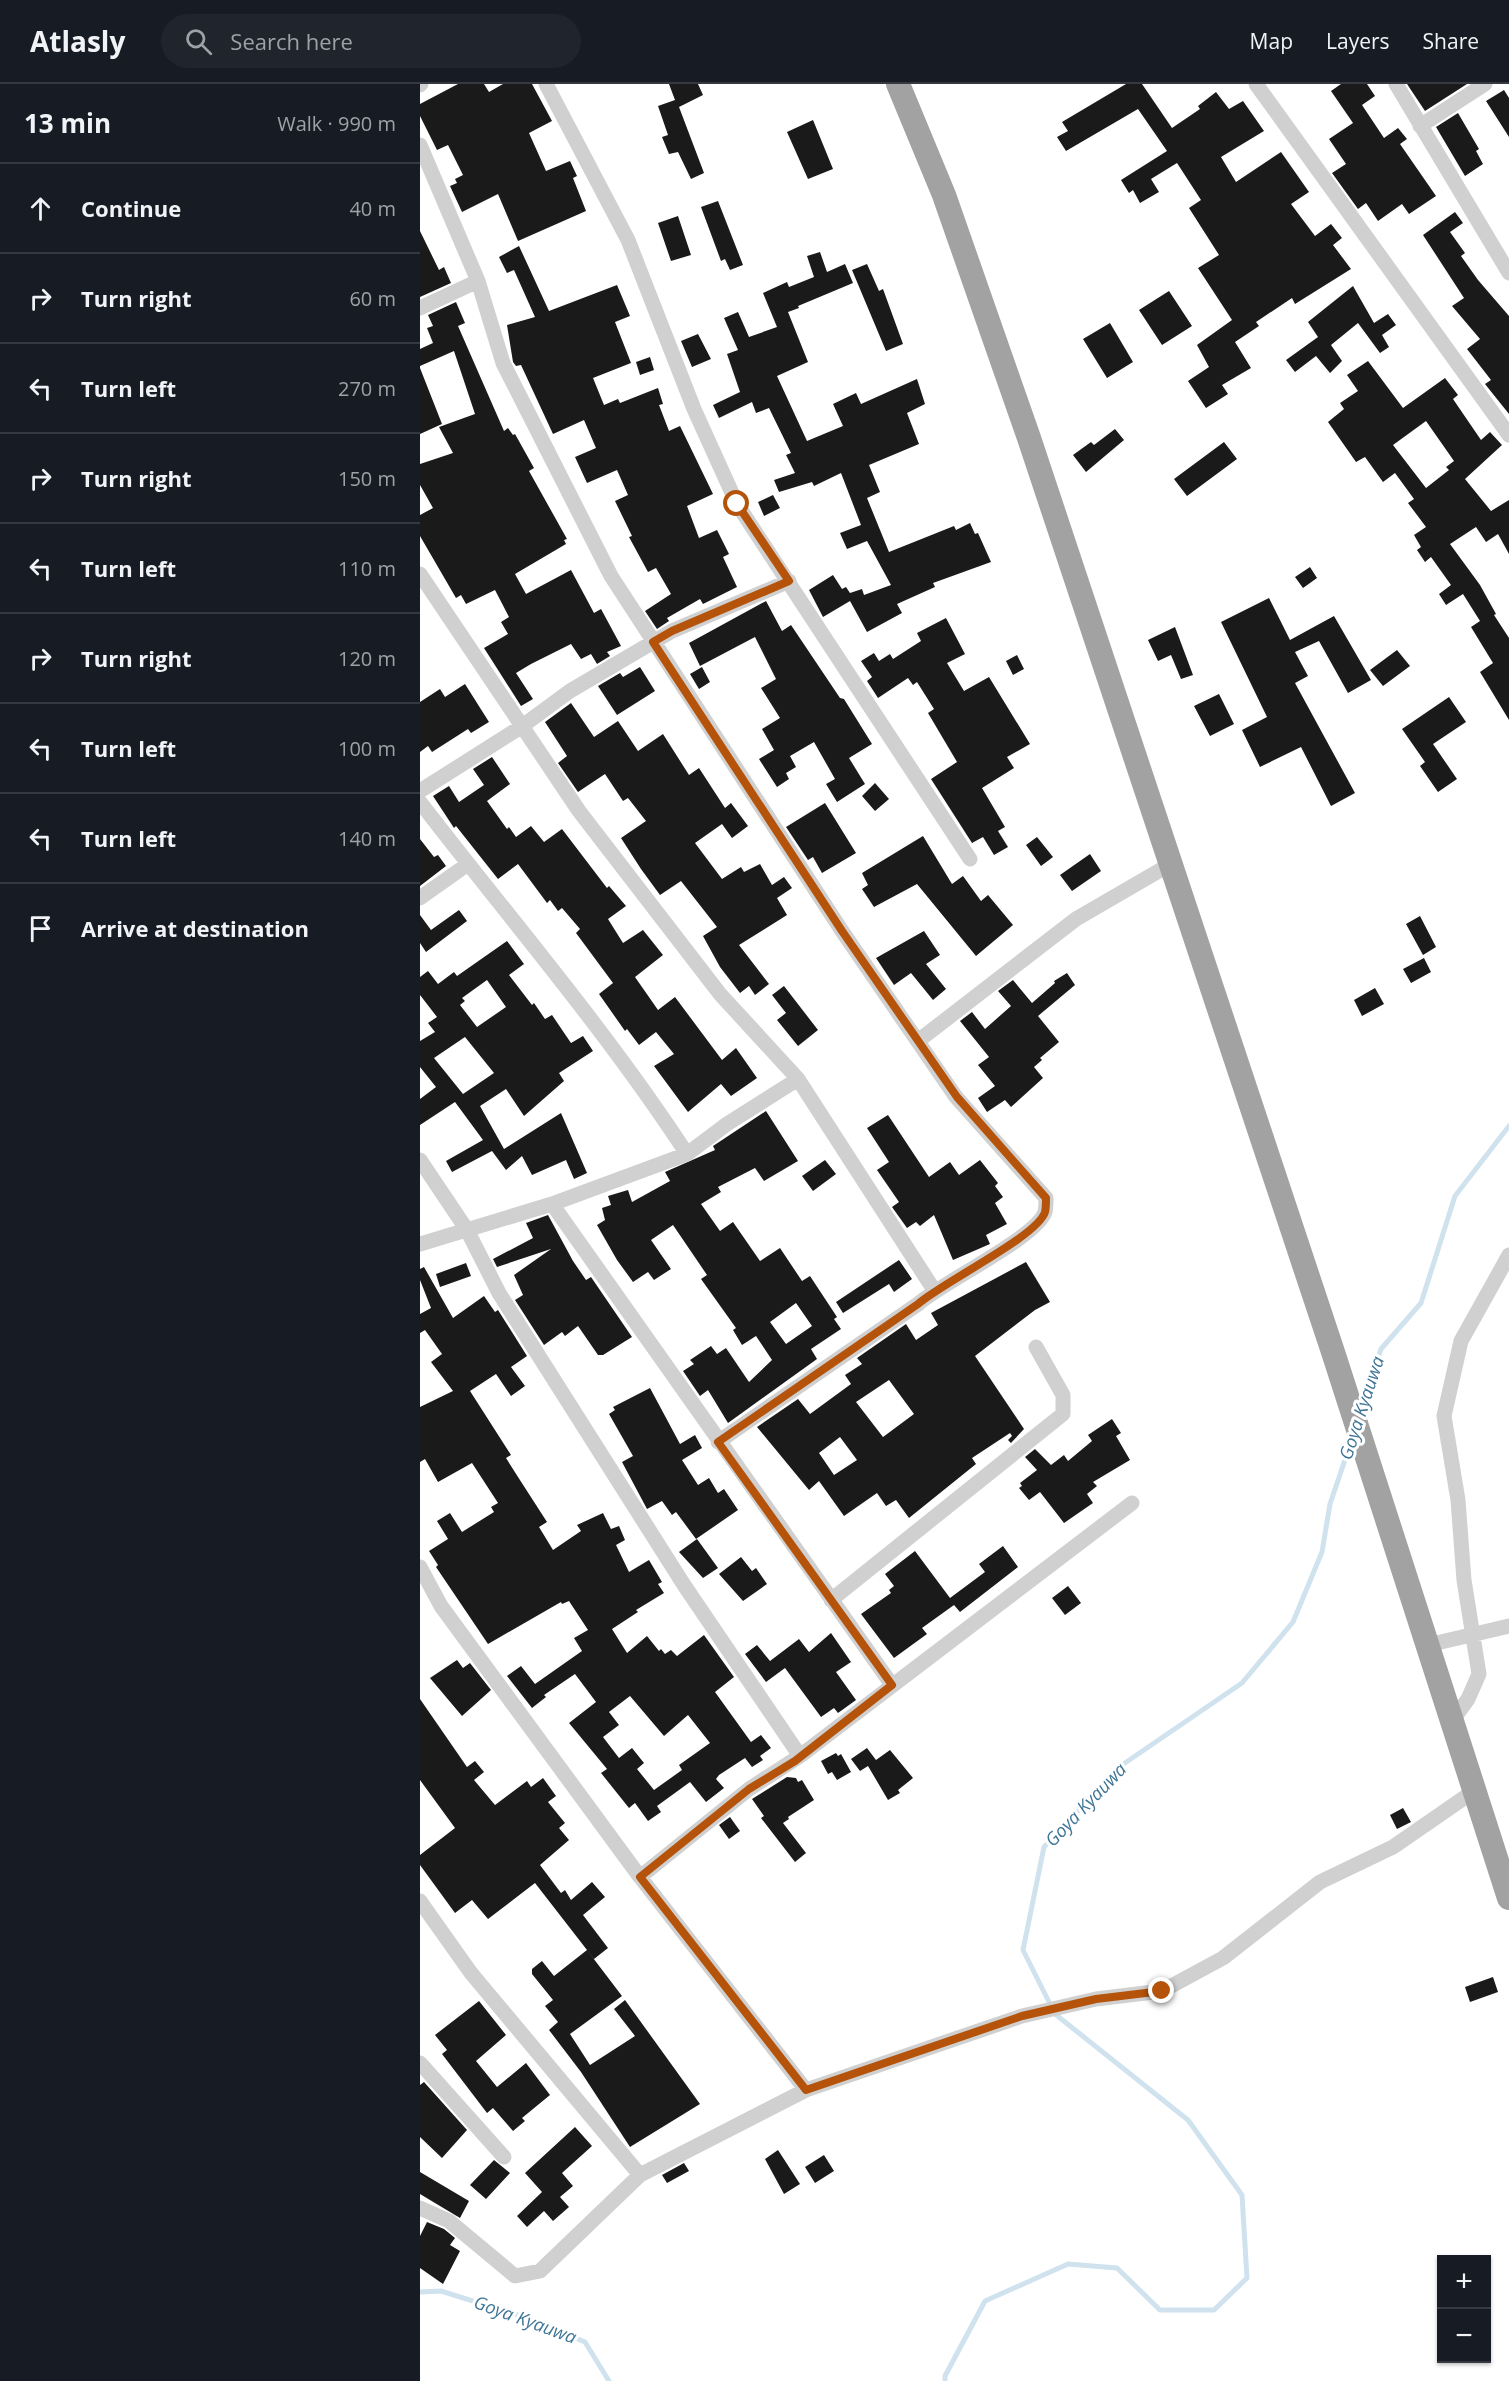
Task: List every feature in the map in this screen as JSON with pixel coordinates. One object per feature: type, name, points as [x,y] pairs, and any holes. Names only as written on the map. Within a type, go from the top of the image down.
[{"type":"highway","points":[[898,84],[944,195],[1001,357],[1333,1352],[1394,1548],[1428,1645],[1509,1898]]},
{"type":"street","points":[[546,84],[628,240],[694,409],[737,504],[789,581],[838,662],[909,763],[970,859]]},
{"type":"street","points":[[1257,84],[1509,435]]},
{"type":"street","points":[[1396,84],[1509,273]]},
{"type":"street","points":[[1420,126],[1485,84]]},
{"type":"street","points":[[420,145],[478,282],[503,363],[611,576],[835,921],[957,1097],[1046,1198],[1045,1214],[1024,1237],[934,1290],[918,1304],[718,1442]]},
{"type":"street","points":[[420,308],[478,282]]},
{"type":"street","points":[[420,574],[579,811],[720,994],[798,1079],[934,1290]]},
{"type":"street","points":[[420,791],[521,727],[570,691],[672,631],[789,581]]},
{"type":"street","points":[[420,802],[613,1046],[687,1154]]},
{"type":"street","points":[[420,898],[468,864]]},
{"type":"street","points":[[918,1041],[1076,919],[1169,865]]},
{"type":"street","points":[[420,1244],[552,1204],[687,1154],[727,1124],[798,1079]]},
{"type":"street","points":[[420,1160],[467,1230],[499,1293],[684,1586],[800,1756]]},
{"type":"street","points":[[552,1204],[718,1442],[892,1685]]},
{"type":"street","points":[[1452,1721],[1468,1699],[1479,1674],[1464,1580],[1458,1500],[1444,1416],[1461,1341],[1509,1256]]},
{"type":"street","points":[[831,1600],[1063,1414],[1063,1395],[1036,1347]]},
{"type":"street","points":[[640,1877],[749,1789],[800,1756],[1132,1503]]},
{"type":"street","points":[[420,1568],[441,1606],[640,1877],[806,2090]]},
{"type":"street","points":[[1428,1645],[1509,1626]]},
{"type":"street","points":[[420,2208],[448,2221],[515,2276],[540,2271],[639,2175],[806,2090],[1022,2016],[1096,1999],[1162,1991],[1223,1958],[1320,1882],[1393,1847],[1474,1791]]},
{"type":"street","points":[[420,1901],[471,1972],[639,2175]]},
{"type":"street","points":[[420,2063],[504,2157]]},
{"type":"building","points":[[458,84],[484,84],[489,92],[503,84],[532,84],[552,121],[529,133],[546,171],[570,161],[577,176],[573,178],[586,211],[518,241],[498,194],[462,212],[450,186],[457,183],[455,179],[463,175],[448,145],[437,150],[420,116],[420,104]]},
{"type":"building","points":[[669,84],[698,84],[703,95],[679,107],[704,173],[691,179],[678,152],[669,154],[662,137],[668,135],[658,106],[675,100]]},
{"type":"building","points":[[1126,84],[1142,84],[1172,128],[1200,109],[1198,106],[1216,92],[1229,109],[1243,101],[1264,131],[1221,157],[1236,182],[1281,152],[1309,192],[1291,204],[1315,236],[1331,224],[1342,238],[1333,245],[1351,269],[1295,304],[1292,298],[1256,322],[1259,326],[1235,342],[1251,368],[1222,385],[1228,394],[1206,408],[1188,381],[1209,367],[1197,345],[1232,320],[1198,268],[1219,255],[1189,208],[1201,200],[1177,163],[1151,179],[1159,192],[1140,203],[1133,190],[1129,193],[1121,180],[1167,151],[1138,109],[1066,151],[1057,137],[1068,131],[1062,122]]},
{"type":"building","points":[[1341,84],[1367,84],[1375,96],[1362,105],[1384,138],[1398,128],[1407,139],[1400,144],[1436,196],[1409,214],[1402,204],[1378,221],[1366,203],[1358,209],[1332,173],[1346,164],[1329,139],[1353,123],[1331,91]]},
{"type":"building","points":[[1407,84],[1467,84],[1425,111]]},
{"type":"building","points":[[1504,90],[1509,98],[1509,137],[1486,101]]},
{"type":"building","points":[[1458,113],[1479,149],[1476,151],[1483,164],[1465,176],[1436,127]]},
{"type":"building","points":[[813,120],[833,169],[808,179],[787,132]]},
{"type":"building","points":[[718,201],[743,265],[730,270],[725,259],[721,261],[701,207]]},
{"type":"building","points":[[1455,212],[1463,223],[1450,232],[1465,253],[1461,256],[1509,316],[1509,414],[1485,384],[1491,380],[1467,349],[1480,339],[1452,306],[1464,298],[1423,235]]},
{"type":"building","points":[[678,216],[691,255],[671,261],[658,223]]},
{"type":"building","points":[[420,231],[439,270],[444,267],[451,283],[420,297]]},
{"type":"building","points":[[519,246],[549,311],[617,285],[630,316],[615,322],[631,363],[593,378],[604,405],[618,399],[620,403],[658,388],[663,404],[659,405],[669,431],[680,426],[713,494],[687,506],[699,538],[717,530],[729,554],[723,557],[737,587],[703,604],[700,599],[667,618],[669,621],[657,629],[645,611],[671,594],[656,568],[648,572],[629,537],[632,536],[615,501],[628,495],[617,470],[587,483],[575,457],[596,448],[584,420],[553,434],[521,365],[516,366],[513,362],[507,325],[535,317],[514,270],[507,273],[499,257]]},
{"type":"building","points":[[820,252],[827,272],[845,264],[853,283],[788,312],[808,362],[777,376],[807,441],[843,426],[833,404],[856,393],[861,404],[917,379],[925,404],[907,413],[919,444],[869,465],[880,492],[867,498],[889,552],[954,526],[956,530],[970,523],[975,534],[978,533],[991,562],[933,583],[935,587],[897,604],[902,613],[867,632],[850,601],[823,617],[809,590],[833,575],[842,589],[846,587],[850,593],[862,589],[864,595],[891,585],[867,541],[847,549],[840,533],[861,525],[841,473],[814,486],[812,482],[779,492],[774,480],[795,473],[786,455],[791,453],[769,408],[756,413],[752,402],[719,418],[713,405],[740,392],[727,354],[738,350],[724,318],[738,312],[749,337],[777,327],[763,293],[787,282],[789,287],[814,277],[807,256]]},
{"type":"building","points":[[867,264],[879,291],[883,289],[903,344],[886,351],[852,270]]},
{"type":"building","points":[[1353,286],[1374,323],[1388,314],[1396,325],[1382,335],[1389,347],[1380,353],[1358,323],[1331,345],[1342,361],[1330,373],[1316,356],[1295,372],[1286,360],[1318,337],[1308,322]]},
{"type":"building","points":[[1169,291],[1192,326],[1162,345],[1139,310]]},
{"type":"building","points":[[456,302],[465,323],[458,326],[504,431],[508,428],[513,435],[515,434],[534,468],[529,471],[567,539],[564,540],[566,544],[515,574],[526,594],[571,570],[594,613],[601,609],[621,646],[607,652],[610,656],[597,664],[591,654],[581,659],[571,644],[516,673],[533,699],[521,706],[484,648],[508,634],[501,622],[509,617],[495,590],[466,604],[461,595],[456,598],[420,536],[420,515],[433,508],[420,485],[420,464],[453,453],[439,427],[475,414],[454,351],[420,366],[420,349],[433,343],[427,328],[433,326],[428,315]]},
{"type":"building","points":[[1110,323],[1133,362],[1107,378],[1083,339]]},
{"type":"building","points":[[698,334],[711,359],[692,367],[681,341]]},
{"type":"building","points":[[650,357],[654,370],[640,375],[636,362]]},
{"type":"building","points":[[1368,361],[1403,408],[1445,378],[1458,395],[1453,399],[1481,440],[1490,432],[1502,445],[1465,479],[1491,511],[1509,500],[1509,554],[1498,534],[1486,542],[1476,527],[1450,544],[1480,585],[1496,614],[1494,615],[1509,638],[1509,720],[1480,672],[1493,663],[1471,627],[1480,621],[1463,594],[1446,605],[1439,594],[1451,585],[1431,557],[1425,562],[1417,550],[1421,547],[1414,535],[1426,527],[1408,503],[1414,499],[1395,473],[1383,482],[1365,457],[1356,462],[1328,422],[1344,409],[1340,403],[1358,391],[1347,375]],"holes":[[[1426,421],[1454,461],[1446,467],[1449,470],[1426,488],[1393,445]]]},
{"type":"building","points":[[420,368],[442,424],[420,434]]},
{"type":"building","points":[[1115,429],[1124,440],[1086,472],[1073,455],[1091,442],[1094,445]]},
{"type":"building","points":[[1224,442],[1237,459],[1187,496],[1174,479]]},
{"type":"building","points":[[773,495],[780,508],[764,516],[758,502]]},
{"type":"building","points":[[1310,567],[1317,578],[1303,588],[1295,577]]},
{"type":"building","points":[[1269,598],[1290,640],[1334,616],[1371,680],[1348,693],[1319,641],[1295,652],[1308,676],[1295,683],[1355,793],[1331,806],[1301,747],[1260,767],[1242,730],[1267,717],[1221,622]]},
{"type":"building","points":[[766,601],[782,631],[791,625],[840,698],[844,699],[872,744],[849,758],[865,784],[837,802],[826,784],[835,779],[814,742],[790,756],[796,767],[786,773],[789,779],[777,787],[759,759],[774,750],[762,729],[780,718],[761,688],[776,679],[755,637],[700,666],[689,643]]},
{"type":"building","points":[[946,618],[965,654],[947,663],[964,691],[989,677],[1030,744],[1007,757],[1014,768],[982,788],[1005,827],[998,831],[1008,847],[994,855],[983,837],[972,843],[931,779],[957,762],[928,713],[934,709],[917,682],[913,685],[908,678],[878,698],[867,681],[872,677],[861,661],[874,653],[879,661],[890,654],[893,659],[921,641],[917,633]]},
{"type":"building","points":[[1175,627],[1193,675],[1181,679],[1171,655],[1158,661],[1148,640]]},
{"type":"building","points":[[1397,650],[1410,666],[1383,686],[1370,670]]},
{"type":"building","points":[[1017,655],[1024,669],[1013,675],[1006,661]]},
{"type":"building","points":[[640,667],[655,691],[617,715],[598,686],[620,673],[623,677]]},
{"type":"building","points":[[702,667],[710,682],[699,689],[690,674]]},
{"type":"building","points":[[465,684],[489,722],[471,733],[468,729],[432,752],[428,746],[420,752],[420,702],[440,689],[445,697]]},
{"type":"building","points":[[1219,694],[1234,724],[1210,736],[1194,706]]},
{"type":"building","points":[[1449,697],[1466,722],[1433,744],[1457,779],[1438,792],[1420,766],[1425,762],[1402,729]]},
{"type":"building","points":[[571,703],[594,737],[618,721],[638,751],[663,734],[689,775],[699,768],[725,808],[731,803],[748,826],[732,838],[722,824],[695,843],[722,879],[741,867],[744,872],[760,864],[772,885],[784,877],[792,888],[777,898],[787,915],[739,945],[769,984],[755,995],[749,986],[740,993],[720,967],[703,936],[717,927],[681,881],[660,895],[621,838],[646,821],[628,798],[623,801],[605,774],[578,792],[558,763],[567,756],[545,722]]},
{"type":"building","points":[[492,757],[510,784],[487,801],[507,829],[509,827],[516,837],[531,826],[544,842],[562,829],[607,888],[609,886],[626,906],[608,919],[623,943],[643,930],[663,955],[635,977],[658,1010],[675,997],[722,1060],[736,1048],[757,1078],[731,1096],[721,1084],[688,1112],[654,1066],[674,1054],[656,1032],[639,1045],[627,1029],[625,1031],[599,994],[613,983],[576,933],[580,929],[562,908],[558,911],[550,900],[547,903],[518,864],[498,879],[456,826],[454,828],[433,796],[449,786],[459,802],[484,785],[473,769]]},
{"type":"building","points":[[875,783],[889,799],[875,811],[862,796]]},
{"type":"building","points":[[825,803],[856,853],[822,873],[813,857],[808,860],[786,827]]},
{"type":"building","points":[[923,836],[952,884],[963,876],[981,901],[988,895],[1013,925],[976,956],[917,884],[874,907],[862,889],[868,885],[862,873]]},
{"type":"building","points":[[1037,837],[1053,857],[1041,866],[1026,845]]},
{"type":"building","points":[[420,839],[434,857],[438,855],[446,866],[420,886]]},
{"type":"building","points":[[1090,854],[1101,871],[1072,891],[1060,875]]},
{"type":"building","points":[[459,910],[467,921],[426,952],[420,943],[420,915],[431,930]]},
{"type":"building","points":[[1420,916],[1436,947],[1423,955],[1406,924]]},
{"type":"building","points":[[924,931],[940,955],[926,964],[946,989],[933,1000],[911,973],[894,985],[876,958]]},
{"type":"building","points":[[507,941],[524,964],[509,975],[532,1005],[534,1003],[545,1019],[552,1015],[571,1043],[583,1036],[593,1051],[559,1073],[564,1081],[524,1116],[506,1089],[480,1106],[504,1149],[561,1113],[587,1173],[574,1179],[566,1160],[532,1175],[522,1156],[506,1170],[492,1151],[452,1172],[446,1161],[483,1140],[455,1102],[420,1125],[420,1099],[436,1087],[420,1067],[420,1041],[435,1032],[428,1023],[437,1017],[420,995],[420,977],[428,971],[438,984],[454,972],[457,976]],"holes":[[[487,980],[506,1007],[477,1027],[460,1005],[465,1001],[462,998]],[[465,1037],[494,1073],[463,1094],[434,1058]]]},
{"type":"building","points":[[1424,958],[1431,972],[1411,983],[1403,969]]},
{"type":"building","points":[[1067,973],[1075,985],[1038,1016],[1059,1042],[1040,1058],[1042,1060],[1034,1067],[1043,1078],[1011,1107],[1005,1100],[987,1112],[978,1098],[995,1086],[978,1065],[989,1057],[960,1021],[972,1012],[985,1029],[1011,1006],[998,991],[1013,980],[1032,1003],[1055,983],[1054,981]]},
{"type":"building","points":[[784,986],[818,1030],[798,1046],[777,1020],[786,1013],[772,995]]},
{"type":"building","points":[[1375,988],[1384,1004],[1362,1016],[1354,1000]]},
{"type":"building","points":[[766,1111],[798,1161],[764,1181],[755,1168],[718,1187],[721,1192],[701,1204],[720,1231],[733,1222],[760,1261],[780,1248],[802,1281],[810,1276],[837,1317],[834,1319],[841,1329],[811,1349],[817,1359],[728,1423],[708,1390],[700,1396],[683,1371],[694,1364],[690,1360],[711,1346],[717,1354],[726,1348],[749,1382],[772,1360],[756,1336],[742,1345],[733,1330],[736,1328],[701,1279],[707,1275],[673,1225],[651,1240],[671,1269],[654,1280],[648,1272],[633,1282],[597,1225],[605,1220],[602,1208],[611,1205],[608,1196],[628,1190],[632,1202],[670,1181],[665,1172],[715,1150],[713,1146]],"holes":[[[796,1303],[812,1326],[786,1344],[770,1322]]]},
{"type":"building","points":[[888,1115],[929,1177],[950,1162],[959,1175],[980,1160],[998,1183],[995,1186],[1003,1197],[995,1203],[1007,1224],[986,1235],[990,1244],[953,1260],[934,1215],[920,1226],[916,1222],[907,1228],[892,1207],[899,1202],[877,1170],[889,1162],[867,1128]]},
{"type":"building","points":[[825,1160],[836,1174],[813,1191],[802,1176]]},
{"type":"building","points":[[548,1215],[586,1280],[591,1277],[632,1337],[603,1355],[598,1355],[578,1326],[565,1336],[562,1332],[544,1345],[515,1300],[523,1295],[514,1275],[551,1249],[497,1267],[493,1259],[533,1238],[526,1223]]},
{"type":"building","points":[[899,1260],[912,1279],[894,1292],[889,1284],[843,1313],[836,1302]]},
{"type":"building","points":[[1026,1262],[1050,1302],[1035,1310],[975,1356],[1024,1429],[1011,1443],[1008,1440],[1012,1436],[1010,1433],[972,1458],[976,1464],[909,1518],[896,1500],[886,1506],[877,1493],[844,1516],[819,1481],[809,1490],[757,1427],[798,1399],[810,1414],[851,1384],[845,1375],[862,1364],[857,1358],[906,1324],[916,1340],[938,1325],[931,1313]],"holes":[[[889,1380],[914,1414],[883,1437],[856,1402]],[[840,1437],[857,1460],[834,1475],[819,1453]]]},
{"type":"building","points":[[466,1263],[471,1276],[440,1287],[436,1274]]},
{"type":"building","points":[[424,1267],[453,1318],[484,1296],[495,1312],[498,1310],[527,1356],[511,1367],[525,1386],[511,1396],[496,1374],[470,1391],[511,1455],[506,1458],[547,1522],[539,1527],[553,1550],[581,1531],[577,1525],[603,1513],[611,1529],[619,1526],[625,1540],[616,1545],[629,1572],[649,1560],[662,1582],[658,1584],[664,1593],[636,1610],[638,1612],[612,1629],[627,1653],[647,1636],[659,1651],[661,1649],[665,1654],[671,1650],[677,1656],[704,1635],[734,1677],[715,1692],[751,1742],[761,1735],[771,1748],[760,1756],[763,1760],[752,1767],[745,1758],[719,1775],[716,1779],[724,1788],[706,1802],[690,1782],[657,1806],[661,1812],[648,1821],[635,1803],[629,1808],[601,1773],[607,1769],[569,1723],[596,1702],[575,1674],[544,1695],[546,1697],[532,1708],[507,1676],[521,1666],[535,1684],[582,1651],[574,1638],[588,1630],[569,1601],[562,1604],[561,1602],[488,1644],[436,1567],[438,1565],[429,1551],[448,1539],[437,1521],[450,1513],[462,1532],[494,1512],[491,1507],[498,1503],[472,1463],[438,1482],[425,1459],[420,1462],[420,1407],[453,1391],[431,1362],[442,1354],[425,1330],[420,1333],[420,1314],[431,1308],[420,1280],[420,1269]],"holes":[[[630,1696],[664,1736],[688,1715],[710,1743],[679,1765],[682,1770],[654,1790],[637,1769],[644,1763],[632,1748],[619,1758],[603,1737],[619,1725],[609,1712]]]},
{"type":"building","points":[[650,1388],[680,1444],[695,1435],[702,1448],[682,1460],[698,1485],[709,1478],[718,1493],[724,1489],[738,1510],[696,1539],[676,1512],[672,1515],[662,1501],[647,1509],[622,1462],[633,1456],[609,1414],[615,1410],[613,1407]]},
{"type":"building","points":[[1112,1419],[1121,1433],[1116,1436],[1130,1460],[1093,1482],[1097,1486],[1087,1494],[1093,1503],[1064,1523],[1040,1492],[1029,1500],[1019,1488],[1022,1486],[1020,1483],[1037,1470],[1025,1457],[1035,1449],[1051,1465],[1064,1455],[1068,1461],[1092,1441],[1088,1435]]},
{"type":"building","points":[[697,1539],[718,1568],[703,1578],[679,1552]]},
{"type":"building","points":[[1003,1546],[1018,1567],[960,1612],[954,1605],[922,1628],[927,1634],[894,1658],[861,1614],[891,1593],[889,1590],[894,1586],[885,1574],[915,1551],[950,1598],[985,1572],[979,1564]]},
{"type":"building","points":[[741,1557],[752,1571],[756,1568],[767,1584],[743,1601],[719,1574]]},
{"type":"building","points":[[1068,1586],[1081,1603],[1065,1615],[1052,1598]]},
{"type":"building","points":[[831,1633],[851,1662],[836,1672],[856,1700],[838,1713],[834,1708],[821,1717],[785,1668],[766,1682],[745,1654],[757,1645],[770,1661],[799,1639],[809,1652]]},
{"type":"building","points":[[457,1660],[463,1668],[470,1663],[491,1690],[462,1716],[430,1678]]},
{"type":"building","points":[[420,1699],[467,1767],[475,1761],[484,1772],[474,1780],[495,1805],[527,1781],[531,1787],[543,1778],[556,1796],[548,1802],[565,1823],[559,1828],[569,1840],[540,1865],[561,1893],[565,1890],[571,1900],[592,1882],[605,1897],[583,1915],[608,1948],[594,1959],[535,1883],[488,1919],[472,1900],[455,1913],[420,1865],[420,1855],[455,1828],[420,1780]]},
{"type":"building","points":[[867,1748],[876,1760],[890,1750],[913,1778],[898,1790],[900,1793],[888,1800],[868,1766],[860,1771],[851,1759]]},
{"type":"building","points":[[836,1753],[838,1756],[841,1754],[851,1772],[837,1780],[832,1772],[828,1774],[821,1761]]},
{"type":"building","points":[[787,1777],[796,1778],[798,1782],[802,1780],[814,1800],[788,1817],[789,1819],[783,1823],[806,1853],[795,1862],[761,1818],[764,1816],[752,1799]]},
{"type":"building","points":[[1403,1808],[1411,1822],[1397,1829],[1390,1815]]},
{"type":"building","points":[[730,1817],[740,1831],[729,1839],[719,1825]]},
{"type":"building","points":[[587,1950],[622,1996],[570,2034],[590,2065],[635,2036],[614,2009],[625,2000],[700,2104],[630,2147],[581,2072],[549,2030],[558,2022],[545,2006],[553,2000],[532,1974],[532,1969],[542,1961],[554,1976]]},
{"type":"building","points":[[1493,1977],[1498,1992],[1470,2002],[1465,1987]]},
{"type":"building","points":[[479,2001],[506,2035],[476,2061],[497,2087],[526,2063],[550,2095],[522,2118],[525,2121],[513,2131],[493,2108],[487,2113],[442,2054],[447,2050],[435,2035]]},
{"type":"building","points":[[424,2082],[467,2130],[442,2158],[420,2137],[420,2085]]},
{"type":"building","points":[[575,2127],[592,2146],[562,2173],[573,2186],[560,2197],[569,2207],[553,2221],[544,2211],[527,2227],[517,2216],[542,2192],[525,2173]]},
{"type":"building","points":[[778,2150],[800,2184],[784,2194],[765,2159]]},
{"type":"building","points":[[824,2155],[834,2171],[815,2183],[805,2167]]},
{"type":"building","points":[[494,2160],[510,2173],[486,2199],[470,2185]]},
{"type":"building","points":[[684,2163],[689,2171],[667,2183],[662,2175]]},
{"type":"building","points":[[420,2172],[469,2201],[460,2218],[420,2194]]},
{"type":"building","points":[[427,2222],[444,2229],[455,2238],[450,2245],[460,2251],[443,2284],[420,2268],[420,2236]]},
{"type":"waterway","name":"Goya Kyauwa","points":[[1361,1410],[1381,1349],[1421,1303],[1455,1196],[1509,1126]]},
{"type":"waterway","name":"Goya Kyauwa","points":[[945,2381],[945,2376],[985,2301],[1068,2264],[1117,2268],[1160,2310],[1214,2310],[1247,2278],[1242,2195],[1188,2120],[1055,2014],[1023,1950],[1044,1847],[1122,1765],[1242,1683],[1293,1622],[1322,1552],[1330,1504],[1352,1439]]},
{"type":"waterway","name":"Goya Kyauwa","points":[[420,2292],[441,2291],[533,2320],[585,2342],[609,2381]]},
{"type":"route","points":[[737,504],[789,581],[672,631],[653,642],[842,931],[957,1097],[1046,1198],[1045,1214],[1024,1237],[934,1290],[918,1304],[718,1442],[892,1685],[795,1761],[749,1789],[640,1877],[806,2090],[1022,2016],[1096,1999],[1162,1991]]}]
